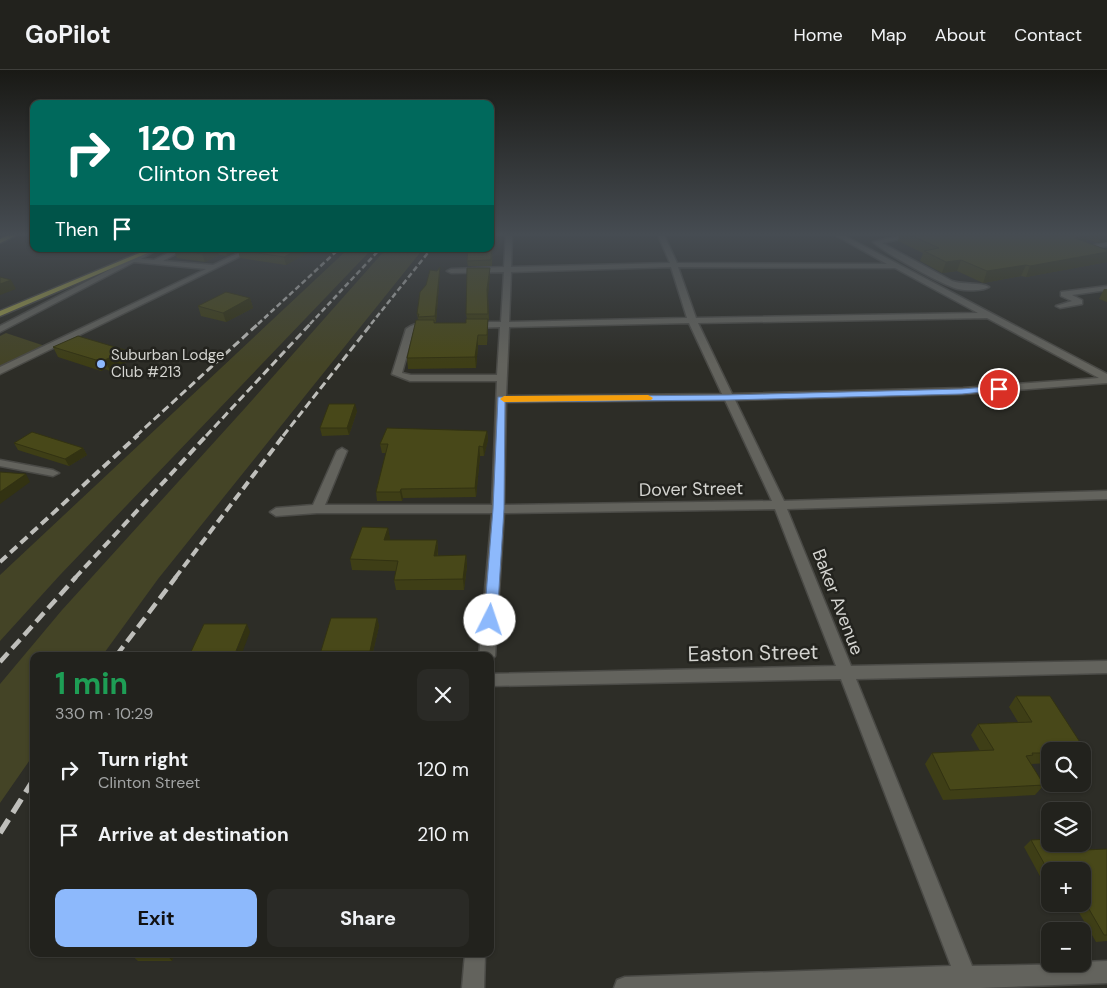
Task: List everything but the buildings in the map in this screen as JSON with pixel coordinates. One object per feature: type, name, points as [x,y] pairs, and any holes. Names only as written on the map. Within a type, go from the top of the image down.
[{"type":"main road","points":[[0,314],[86,278]]},
{"type":"street","points":[[0,329],[97,278]]},
{"type":"street","points":[[0,371],[192,278]]},
{"type":"street","points":[[487,652],[498,509],[507,278]]},
{"type":"street","name":"Baker Avenue","points":[[678,278],[692,320],[780,505],[968,983]]},
{"type":"street","points":[[919,278],[1107,379]]},
{"type":"street","points":[[940,278],[961,287],[985,287]]},
{"type":"street","points":[[1060,306],[1079,302],[1064,294],[1107,288]]},
{"type":"street","points":[[464,325],[990,315]]},
{"type":"street","points":[[435,326],[415,326],[408,331],[398,374],[410,378],[502,378]]},
{"type":"street","points":[[501,399],[962,392],[1107,379]]},
{"type":"street","points":[[317,509],[342,451]]},
{"type":"street","points":[[0,463],[53,473]]},
{"type":"street","name":"Dover Street","points":[[276,512],[317,509],[498,509],[780,505],[1107,495]]},
{"type":"street","name":"Easton Street","points":[[494,680],[1107,667]]},
{"type":"street","points":[[473,988],[475,957]]},
{"type":"street","points":[[625,988],[968,983],[1107,972]]},
{"type":"shaded area","points":[[317,278],[344,278],[60,575],[0,641],[0,575]]},
{"type":"shaded area","points":[[360,278],[400,278],[158,579],[105,652],[30,652],[30,760],[0,803],[0,684],[62,610]]},
{"type":"shaded area","points":[[6,333],[45,346],[0,369],[0,336]]},
{"type":"railway","points":[[258,324],[308,278]]},
{"type":"railway","points":[[310,324],[353,278]]},
{"type":"railway","points":[[371,324],[408,278]]},
{"type":"railway","points":[[136,436],[259,323]]},
{"type":"railway","points":[[206,436],[311,323]]},
{"type":"railway","points":[[283,436],[372,323]]},
{"type":"railway","points":[[0,562],[138,435]]},
{"type":"railway","points":[[75,578],[207,435]]},
{"type":"railway","points":[[175,578],[284,435]]},
{"type":"railway","points":[[0,662],[76,577]]},
{"type":"railway","points":[[119,652],[176,577]]},
{"type":"railway","points":[[0,833],[30,785]]},
{"type":"slow traffic","points":[[504,399],[648,398]]},
{"type":"place","name":"Suburban Lodge Club #213","points":[[101,364]]},
{"type":"route","points":[[490,620],[498,509],[501,399],[728,397],[962,392],[999,389]]}]
